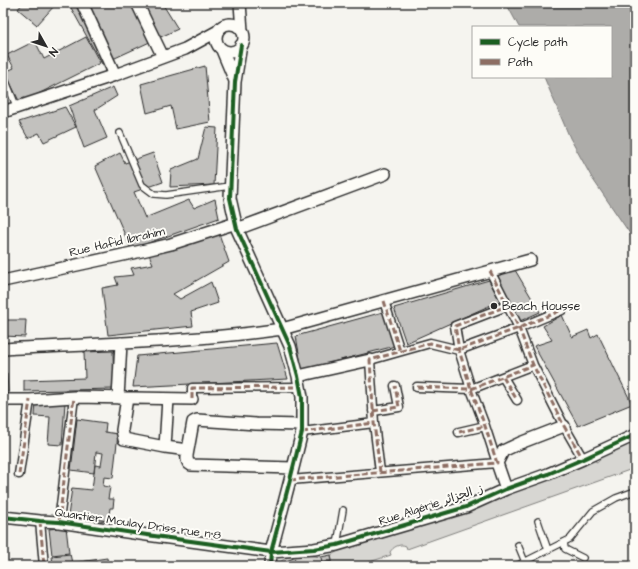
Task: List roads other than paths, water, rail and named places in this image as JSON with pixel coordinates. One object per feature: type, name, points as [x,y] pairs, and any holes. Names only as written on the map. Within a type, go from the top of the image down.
[{"type":"street","points":[[82,3],[115,75]]},
{"type":"street","points":[[137,3],[162,58]]},
{"type":"street","points":[[230,24],[238,3]]},
{"type":"street","points":[[238,3],[244,38],[235,82],[230,198],[237,226],[290,346],[302,397],[302,428],[271,552],[270,566]]},
{"type":"street","points":[[3,112],[162,58],[184,49],[218,31],[224,26],[230,24],[237,26],[242,32]]},
{"type":"street","points":[[218,31],[216,38],[235,82]]},
{"type":"street","points":[[184,49],[220,47],[229,52],[236,50],[242,45]]},
{"type":"street","name":"Rue Hafid Ibrahim","points":[[3,281],[146,250],[237,226],[384,174]]},
{"type":"street","points":[[3,349],[121,343],[244,334],[282,329],[530,260]]},
{"type":"street","points":[[490,271],[519,328],[533,365],[583,460]]},
{"type":"street","points":[[384,300],[400,352]]},
{"type":"street","points":[[506,489],[486,426],[472,389],[460,350],[455,326],[507,306]]},
{"type":"street","points":[[298,376],[370,360],[430,343],[460,350],[562,310]]},
{"type":"street","points":[[121,343],[122,430],[124,439],[188,450]]},
{"type":"street","points":[[370,360],[374,423],[380,472]]},
{"type":"street","points":[[417,387],[472,389],[533,365]]},
{"type":"street","points":[[503,377],[517,400]]},
{"type":"street","points":[[373,411],[398,407],[395,386]]},
{"type":"street","points":[[3,400],[74,397],[192,399],[192,388],[300,387]]},
{"type":"street","points":[[59,522],[74,397]]},
{"type":"street","points":[[165,447],[168,399]]},
{"type":"street","points":[[20,474],[30,400]]},
{"type":"street","points":[[293,468],[191,465],[187,460],[193,422],[198,420],[302,428],[374,423]]},
{"type":"street","points":[[459,432],[486,426]]},
{"type":"street","points":[[497,463],[503,451],[564,426]]},
{"type":"street","name":"Rue Algérie ز. الجزائر","points":[[271,552],[314,549],[337,545],[466,507],[506,489],[583,460],[635,435]]},
{"type":"street","points":[[290,480],[497,463]]},
{"type":"street","name":"Quartier Moulay Driss rue n°8","points":[[3,517],[59,522],[271,552]]},
{"type":"street","points":[[40,521],[44,566]]},
{"type":"lane","points":[[3,74],[17,108]]},
{"type":"lane","points":[[120,133],[142,185],[154,194],[166,195],[230,186]]},
{"type":"lane","points":[[516,566],[570,539],[593,511],[616,498],[635,491]]},
{"type":"lane","points":[[337,545],[343,510]]},
{"type":"lane","points":[[538,521],[548,550]]},
{"type":"lane","points":[[564,542],[565,549],[583,558]]},
{"type":"lane","points":[[518,545],[524,562]]},
{"type":"place","name":"Beach Housse","points":[[494,306]]}]
